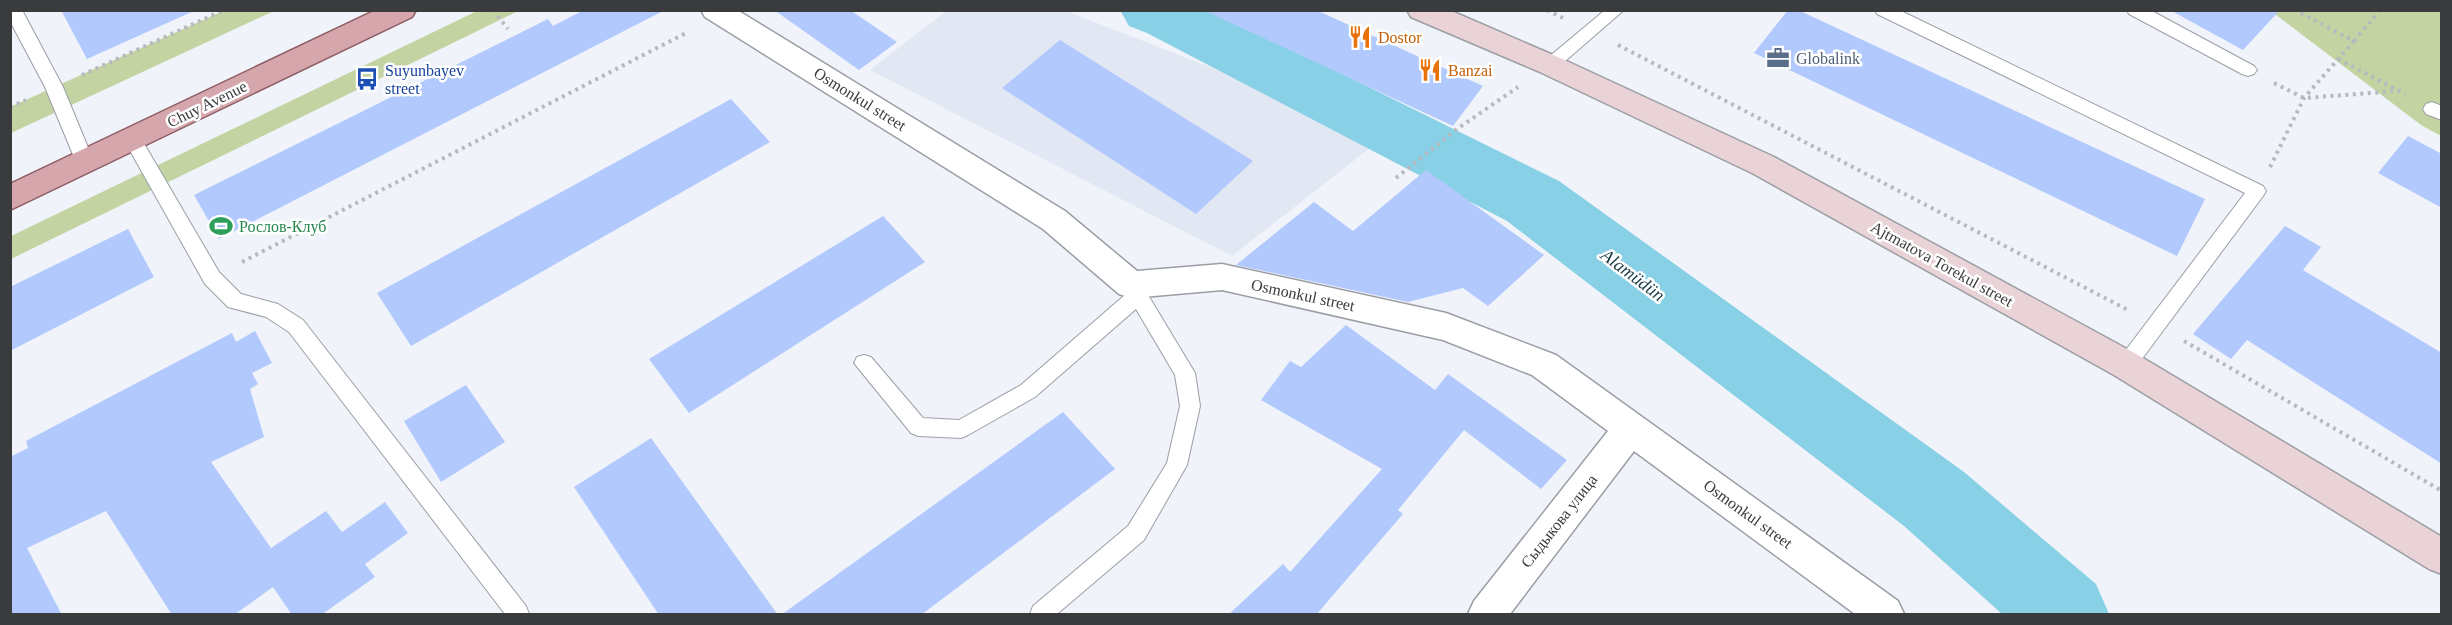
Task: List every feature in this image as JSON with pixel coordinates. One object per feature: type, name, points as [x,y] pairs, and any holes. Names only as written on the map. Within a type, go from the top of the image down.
[{"type":"main road","name":"Chuy Avenue","points":[[10,198],[402,10]]},
{"type":"street","name":"Ajtmatova Torekul street","points":[[1421,10],[1550,65],[1763,165],[2126,365],[2442,557]]},
{"type":"street","name":"Osmonkul street","points":[[719,12],[1054,220],[1135,291],[1222,277],[1446,327],[1544,365],[1885,615]]},
{"type":"street","name":"Сыдыкова улица","points":[[1487,615],[1631,428]]},
{"type":"lane","points":[[13,10],[54,87],[85,162]]},
{"type":"lane","points":[[1550,65],[1616,10]]},
{"type":"lane","points":[[1883,10],[2257,191],[2126,365]]},
{"type":"lane","points":[[2135,10],[2248,70]]},
{"type":"lane","points":[[133,140],[212,278],[235,301],[271,310],[296,326],[518,615]]},
{"type":"lane","points":[[864,363],[918,427],[961,429],[1029,391],[1135,291],[1185,373],[1190,406],[1177,465],[1136,533],[1041,615]]},
{"type":"path","points":[[10,107],[224,10]]},
{"type":"path","points":[[493,10],[508,29]]},
{"type":"path","points":[[1547,10],[1592,31],[2157,325],[2442,491]]},
{"type":"path","points":[[2295,10],[2354,41]]},
{"type":"path","points":[[2257,191],[2304,98],[2380,10]]},
{"type":"path","points":[[212,278],[719,12]]},
{"type":"path","points":[[2338,59],[2437,111]]},
{"type":"path","points":[[1396,178],[1457,129],[1520,86]]},
{"type":"path","points":[[2304,98],[2398,91]]},
{"type":"shaded area","points":[[946,11],[1066,11],[1238,78],[1370,148],[1232,256],[870,70]]},
{"type":"green space","points":[[223,11],[274,11],[11,133],[10,107]]},
{"type":"green space","points":[[477,11],[518,11],[11,259],[11,236]]},
{"type":"green space","points":[[2271,11],[2441,11],[2441,136],[2421,125]]},
{"type":"building","points":[[61,10],[196,10],[87,59]]},
{"type":"building","points":[[584,10],[665,10],[219,239],[194,195],[548,19],[553,26]]},
{"type":"building","points":[[774,10],[850,10],[897,42],[859,70]]},
{"type":"building","points":[[1203,10],[1316,10],[1483,86],[1453,126]]},
{"type":"building","points":[[1788,10],[1798,10],[2205,199],[2177,256],[1754,53]]},
{"type":"building","points":[[2170,10],[2280,10],[2243,50]]},
{"type":"building","points":[[1060,40],[1253,161],[1196,214],[1002,88]]},
{"type":"building","points":[[731,99],[770,142],[411,346],[377,293]]},
{"type":"building","points":[[2408,136],[2442,154],[2442,208],[2378,173]]},
{"type":"building","points":[[1426,170],[1544,255],[1488,306],[1463,288],[1408,302],[1236,265],[1314,202],[1353,231]]},
{"type":"building","points":[[883,216],[925,262],[689,413],[649,359]]},
{"type":"building","points":[[2285,226],[2321,247],[2303,270],[2442,353],[2442,464],[2247,340],[2231,359],[2193,334]]},
{"type":"building","points":[[128,229],[154,277],[10,351],[10,287]]},
{"type":"building","points":[[1346,325],[1435,390],[1448,374],[1567,460],[1541,489],[1464,430],[1398,510],[1403,514],[1316,615],[1228,615],[1283,564],[1290,572],[1382,469],[1261,400],[1290,361],[1301,367]]},
{"type":"building","points":[[255,331],[272,363],[252,373],[258,384],[250,389],[264,437],[211,462],[271,548],[326,511],[342,532],[385,502],[408,533],[365,564],[375,577],[321,615],[292,615],[273,587],[234,615],[172,615],[106,511],[27,548],[62,615],[10,615],[10,457],[28,448],[26,441],[232,333],[236,342]]},
{"type":"building","points":[[466,385],[505,442],[441,482],[404,421]]},
{"type":"building","points":[[1063,412],[1115,469],[921,615],[781,615]]},
{"type":"building","points":[[651,438],[778,615],[659,615],[574,487]]},
{"type":"waterway","name":"Alamüdün","points":[[1152,10],[1170,17],[1533,201],[1934,499],[2065,614]]},
{"type":"place","name":"Dostor","points":[[1360,37]]},
{"type":"place","name":"Globalink","points":[[1778,58]]},
{"type":"place","name":"Banzai","points":[[1430,70]]},
{"type":"place","name":"Suyunbayev street","points":[[367,79]]},
{"type":"place","name":"Рослов-Клуб","points":[[221,226]]}]
